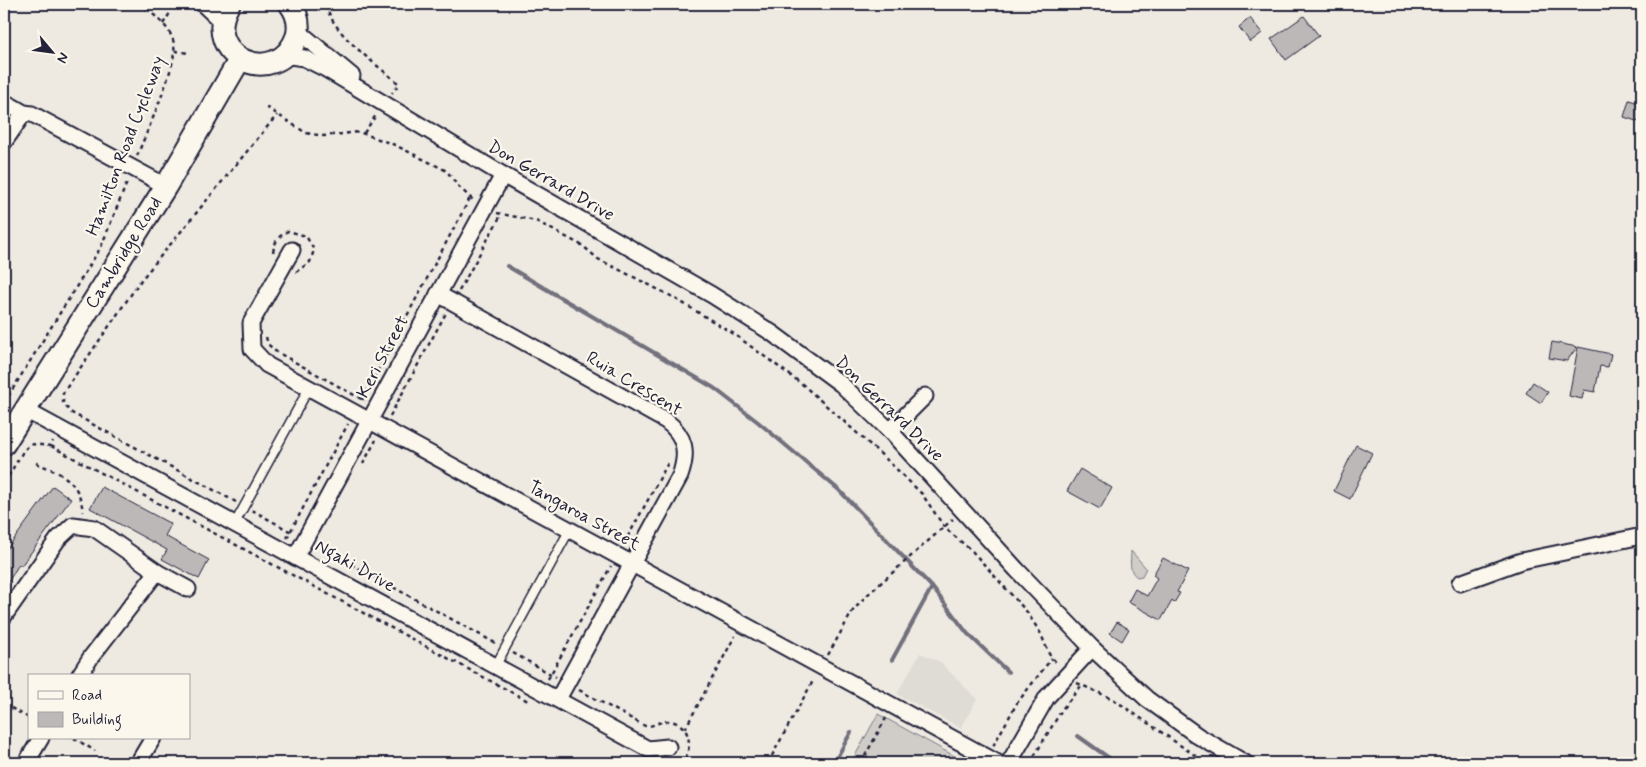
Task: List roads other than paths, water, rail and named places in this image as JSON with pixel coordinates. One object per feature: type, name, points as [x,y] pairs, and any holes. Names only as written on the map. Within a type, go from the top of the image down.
[{"type":"main road","points":[[225,13],[225,44],[240,59],[256,65],[265,64],[284,55],[295,42],[298,31],[297,15],[290,4]]},
{"type":"main road","name":"Cambridge Road","points":[[4,444],[166,186],[240,59]]},
{"type":"street","points":[[203,4],[225,13]]},
{"type":"street","name":"Don Gerrard Drive","points":[[298,31],[380,100]]},
{"type":"street","name":"Don Gerrard Drive","points":[[284,55],[304,58],[380,100],[503,175],[712,295],[772,334],[841,384],[890,431],[962,508],[1016,570],[1092,648],[1146,699],[1198,736],[1245,763]]},
{"type":"street","points":[[4,114],[10,105],[24,113],[32,114],[166,186]]},
{"type":"street","points":[[4,142],[24,113]]},
{"type":"street","name":"Keri Street","points":[[303,559],[373,414],[503,175]]},
{"type":"street","name":"Tangaroa Street","points":[[292,250],[251,323],[252,349],[267,365],[309,388],[358,406],[387,421],[570,530],[620,550],[893,706],[999,758]]},
{"type":"street","name":"Ruia Crescent","points":[[438,294],[666,420],[682,439],[686,448],[686,458],[680,476],[558,699]]},
{"type":"street","points":[[890,431],[925,396]]},
{"type":"street","name":"Ngaki Drive","points":[[25,410],[303,559],[648,749],[668,748]]},
{"type":"street","points":[[4,616],[68,528],[73,525],[84,525],[94,528],[157,572],[188,589]]},
{"type":"street","points":[[1460,583],[1521,561],[1642,536]]},
{"type":"street","points":[[80,674],[157,572]]},
{"type":"street","points":[[999,758],[1047,697],[1092,648]]},
{"type":"street","points":[[26,763],[40,740]]},
{"type":"street","points":[[138,763],[152,740]]},
{"type":"lane","points":[[234,523],[309,388]]},
{"type":"lane","points":[[496,665],[570,530]]},
{"type":"waterway","points":[[507,266],[714,388],[758,422],[839,490],[932,587],[967,633],[1008,672]]},
{"type":"waterway","points":[[892,660],[932,587]]},
{"type":"waterway","points":[[834,763],[851,732]]},
{"type":"waterway","points":[[1078,736],[1116,763]]}]
